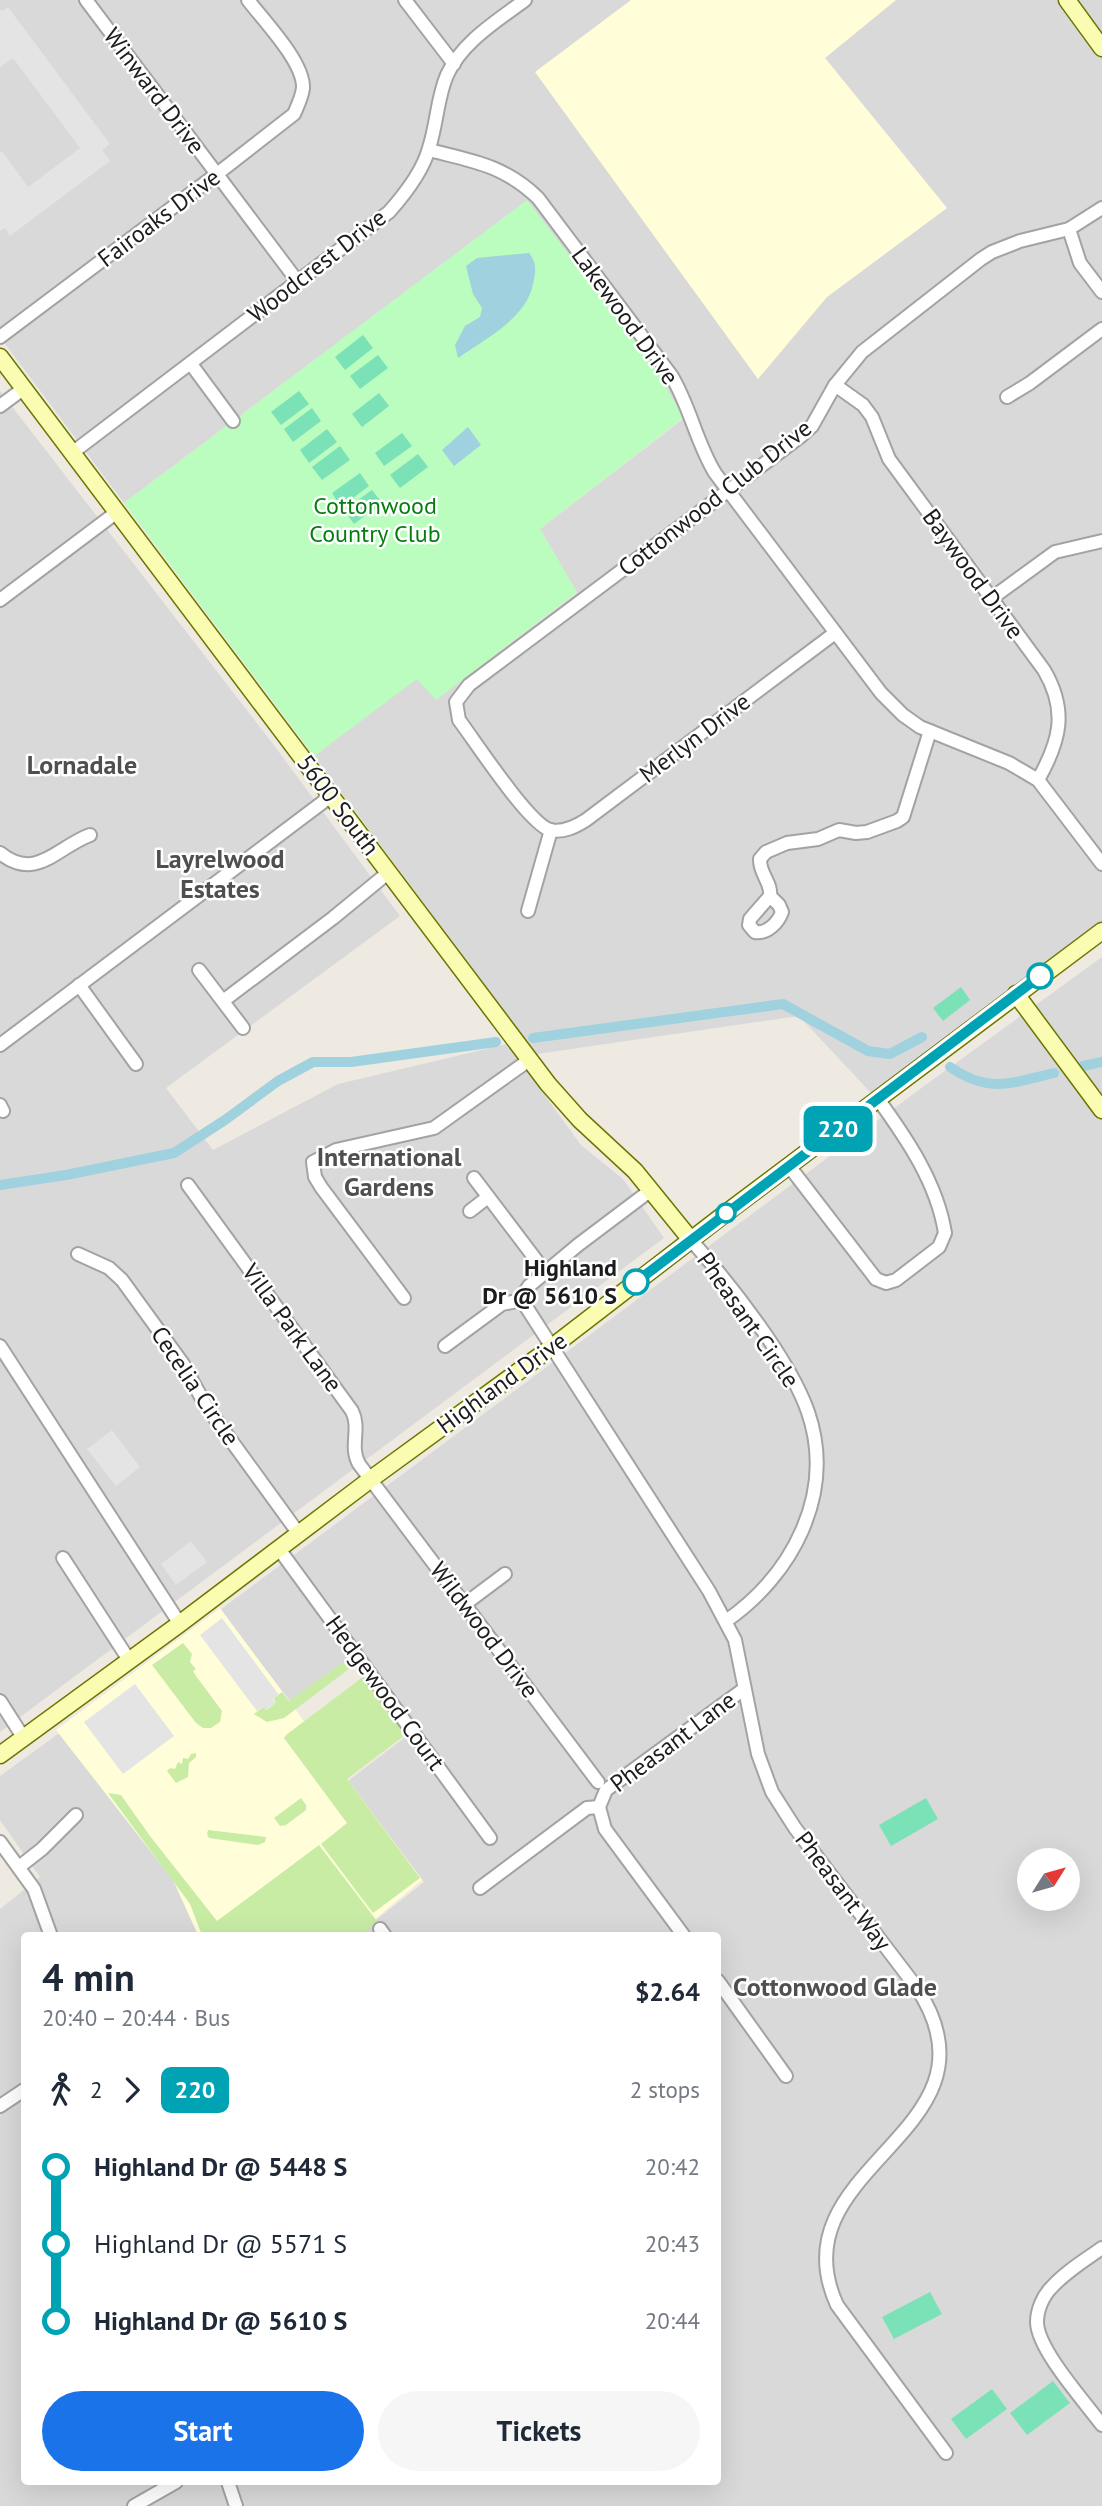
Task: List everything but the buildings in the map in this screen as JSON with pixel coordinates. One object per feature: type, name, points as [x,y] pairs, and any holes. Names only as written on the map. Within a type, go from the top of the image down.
[{"type":"main road","points":[[1067,0],[1102,48]]},
{"type":"main road","name":"5600 South","points":[[0,357],[529,1060],[566,1107],[625,1161],[691,1240]]},
{"type":"main road","name":"Highland Drive","points":[[0,1755],[552,1348],[1102,931]]},
{"type":"main road","points":[[1016,994],[1102,1110]]},
{"type":"street","name":"Winward Drive","points":[[86,0],[298,282]]},
{"type":"street","name":"Fairoaks Drive","points":[[0,337],[294,114],[303,87],[296,63],[248,0]]},
{"type":"street","points":[[405,0],[454,64]]},
{"type":"street","name":"Woodcrest Drive","points":[[72,453],[389,212],[409,186],[429,150],[442,91],[454,64],[483,32],[525,0]]},
{"type":"street","name":"Lakewood Drive","points":[[429,150],[492,166],[520,182],[538,198],[671,375],[687,407],[705,456],[728,490],[888,701],[911,721],[1018,768],[1038,780],[1102,864]]},
{"type":"street","name":"Cottonwood Club Drive","points":[[551,830],[533,819],[459,720],[456,702],[470,685],[812,426],[835,385],[873,342],[981,260],[1020,241],[1069,229],[1102,208]]},
{"type":"street","points":[[1069,229],[1080,263],[1102,292]]},
{"type":"street","points":[[1007,397],[1102,329]]},
{"type":"street","points":[[191,364],[233,421]]},
{"type":"street","name":"Baywood Drive","points":[[835,385],[868,411],[876,424],[889,459],[1054,687],[1059,722],[1056,741],[1038,780]]},
{"type":"street","points":[[0,406],[23,388]]},
{"type":"street","points":[[0,600],[117,512]]},
{"type":"street","points":[[992,598],[1055,552],[1102,541]]},
{"type":"street","name":"Merlyn Drive","points":[[551,830],[577,826],[835,633]]},
{"type":"street","points":[[769,896],[770,888],[759,863],[761,857],[769,851],[798,841],[818,839],[834,831],[867,832],[902,817],[930,731]]},
{"type":"street","points":[[0,1045],[331,796]]},
{"type":"street","points":[[528,911],[551,830]]},
{"type":"street","points":[[0,853],[10,861],[22,864],[39,863],[76,840],[90,835]]},
{"type":"street","points":[[223,1001],[389,873]]},
{"type":"street","points":[[199,970],[243,1028]]},
{"type":"street","points":[[79,985],[136,1064]]},
{"type":"street","points":[[404,1298],[321,1187],[315,1177],[313,1161],[336,1150],[434,1128],[529,1060]]},
{"type":"street","points":[[789,1166],[870,1274],[879,1281],[886,1283],[896,1280],[936,1250],[944,1241],[945,1229],[926,1175],[903,1134],[878,1099]]},
{"type":"street","points":[[474,1178],[546,1273]]},
{"type":"street","name":"Villa Park Lane","points":[[188,1185],[352,1411],[356,1425],[354,1454],[371,1479]]},
{"type":"street","points":[[445,1346],[500,1305],[522,1300],[527,1288],[578,1245],[651,1191]]},
{"type":"street","points":[[470,1211],[488,1197]]},
{"type":"street","name":"Pheasant Circle","points":[[691,1240],[722,1276],[793,1379],[811,1421],[815,1456],[810,1507],[794,1550],[759,1594],[726,1621]]},
{"type":"street","name":"Cecelia Circle","points":[[78,1254],[109,1268],[122,1280],[183,1364],[206,1406],[299,1534]]},
{"type":"street","name":"Pheasant Way","points":[[522,1300],[702,1579],[726,1621],[738,1650],[761,1766],[778,1803],[917,1988],[930,2010],[937,2030],[940,2059],[931,2094],[915,2118],[842,2203],[832,2228],[827,2260],[831,2290],[837,2305],[946,2453]]},
{"type":"street","points":[[0,1346],[180,1623]]},
{"type":"street","name":"Wildwood Drive","points":[[371,1479],[598,1782]]},
{"type":"street","name":"Hedgewood Court","points":[[279,1549],[490,1838]]},
{"type":"street","points":[[63,1558],[129,1660]]},
{"type":"street","points":[[465,1604],[505,1574]]},
{"type":"street","name":"Pheasant Lane","points":[[681,1932],[605,1829],[599,1807],[606,1790],[744,1689]]},
{"type":"street","points":[[0,1701],[23,1737]]},
{"type":"street","points":[[480,1888],[587,1808],[599,1807]]},
{"type":"street","points":[[19,1867],[43,1849],[76,1815]]},
{"type":"street","points":[[0,1842],[38,1895],[50,1932]]},
{"type":"street","points":[[721,1985],[786,2076]]},
{"type":"street","points":[[0,2106],[21,2092]]},
{"type":"street","points":[[1102,2248],[1050,2288],[1043,2299],[1037,2322],[1040,2339],[1049,2355],[1102,2425]]},
{"type":"street","points":[[134,2506],[171,2485]]},
{"type":"street","points":[[229,2485],[236,2506]]},
{"type":"shaded area","points":[[0,0],[1102,0],[1102,925],[872,1094],[799,1016],[537,1054],[314,756],[417,678],[436,699],[577,593],[540,529],[683,419],[657,370],[527,201],[124,503],[0,337]]},
{"type":"shaded area","points":[[631,0],[896,0],[825,58],[947,208],[827,297],[758,379],[535,72]]},
{"type":"shaded area","points":[[8,7],[110,144],[102,150],[110,161],[10,236],[5,228],[0,231],[0,153],[2,151],[28,187],[80,148],[13,58],[0,67],[0,9],[2,11]]},
{"type":"shaded area","points":[[0,391],[273,744],[400,916],[166,1088],[213,1150],[338,1084],[507,1044],[581,1145],[623,1179],[664,1238],[0,1732]]},
{"type":"shaded area","points":[[1102,957],[1102,2506],[0,2506],[0,1909],[40,1877],[0,1820],[0,1776],[69,1726],[191,1904],[201,1932],[21,1932],[21,2485],[721,2485],[721,1932],[361,1932],[424,1882],[348,1781],[408,1735],[350,1657],[290,1701],[220,1610],[920,1089]]},
{"type":"shaded area","points":[[112,1430],[140,1467],[116,1486],[87,1449]]},
{"type":"shaded area","points":[[191,1541],[207,1562],[176,1585],[161,1564]]},
{"type":"shaded area","points":[[220,1608],[422,1880],[360,1932],[197,1932],[173,1880],[56,1730]]},
{"type":"shaded area","points":[[222,1618],[279,1695],[273,1699],[275,1703],[266,1710],[263,1707],[257,1711],[200,1635]]},
{"type":"shaded area","points":[[135,1684],[174,1736],[123,1774],[84,1722]]},
{"type":"green space","name":"Cottonwood Country Club","points":[[527,200],[657,370],[683,418],[540,529],[577,592],[436,700],[417,679],[314,756],[124,503]]},
{"type":"green space","points":[[363,335],[373,348],[345,370],[335,357]]},
{"type":"green space","points":[[378,355],[388,368],[360,389],[350,376]]},
{"type":"green space","points":[[299,391],[309,404],[281,425],[271,412]]},
{"type":"green space","points":[[379,393],[389,406],[362,427],[352,414]]},
{"type":"green space","points":[[312,408],[321,421],[293,442],[284,429]]},
{"type":"green space","points":[[327,429],[337,442],[309,463],[300,450]]},
{"type":"green space","points":[[402,433],[412,446],[384,466],[375,453]]},
{"type":"green space","points":[[340,446],[350,460],[322,480],[312,467]]},
{"type":"green space","points":[[418,454],[428,467],[400,488],[390,475]]},
{"type":"green space","points":[[360,473],[369,486],[341,507],[332,493]]},
{"type":"green space","points":[[372,490],[382,503],[354,524],[344,510]]},
{"type":"green space","points":[[961,987],[970,1000],[943,1021],[933,1008]]},
{"type":"green space","points":[[183,1643],[192,1654],[190,1662],[196,1669],[193,1671],[222,1711],[220,1722],[211,1728],[203,1728],[196,1723],[152,1665]]},
{"type":"green space","points":[[349,1658],[354,1665],[284,1718],[267,1722],[254,1714],[263,1707],[267,1710],[275,1703],[274,1698],[282,1692],[289,1701]]},
{"type":"green space","points":[[363,1677],[405,1735],[347,1779],[420,1878],[373,1913],[321,1844],[347,1823],[284,1738]]},
{"type":"green space","points":[[196,1753],[196,1757],[189,1763],[188,1777],[176,1783],[167,1771],[170,1768],[175,1769],[178,1762],[182,1764],[183,1758],[188,1759],[191,1754]]},
{"type":"green space","points":[[108,1793],[121,1795],[217,1921],[319,1845],[377,1921],[365,1932],[201,1932],[190,1904]]},
{"type":"green space","points":[[301,1798],[306,1810],[286,1825],[280,1826],[274,1818]]},
{"type":"green space","points":[[926,1798],[938,1819],[891,1846],[879,1825]]},
{"type":"green space","points":[[208,1830],[266,1837],[265,1842],[258,1845],[209,1838]]},
{"type":"green space","points":[[930,2292],[942,2314],[894,2339],[882,2317]]},
{"type":"green space","points":[[1053,2381],[1070,2403],[1027,2435],[1010,2413]]},
{"type":"green space","points":[[992,2389],[1007,2409],[966,2439],[951,2419]]},
{"type":"water","points":[[529,253],[535,264],[535,275],[529,296],[522,308],[503,327],[458,358],[455,345],[465,326],[480,317],[482,308],[473,294],[466,266],[477,258]]},
{"type":"water","points":[[468,427],[481,445],[454,466],[442,450]]},
{"type":"waterway","points":[[533,1038],[783,1004],[868,1051],[890,1054],[922,1037]]},
{"type":"waterway","points":[[0,1185],[66,1175],[174,1153],[278,1081],[313,1062],[351,1062],[496,1042]]},
{"type":"waterway","points":[[1083,1066],[1102,1062]]},
{"type":"waterway","points":[[950,1067],[977,1081],[1000,1084],[1054,1073]]},
{"type":"bus line","name":"220","points":[[636,1282],[1040,976]]},
{"type":"place","name":"Highland Dr @ 5610 S","points":[[636,1282]]},
{"type":"district","name":"Lornadale","points":[[82,765]]},
{"type":"district","name":"Layrelwood Estates","points":[[220,874]]},
{"type":"district","name":"International Gardens","points":[[389,1172]]},
{"type":"district","name":"Cottonwood Glade","points":[[835,1987]]}]
